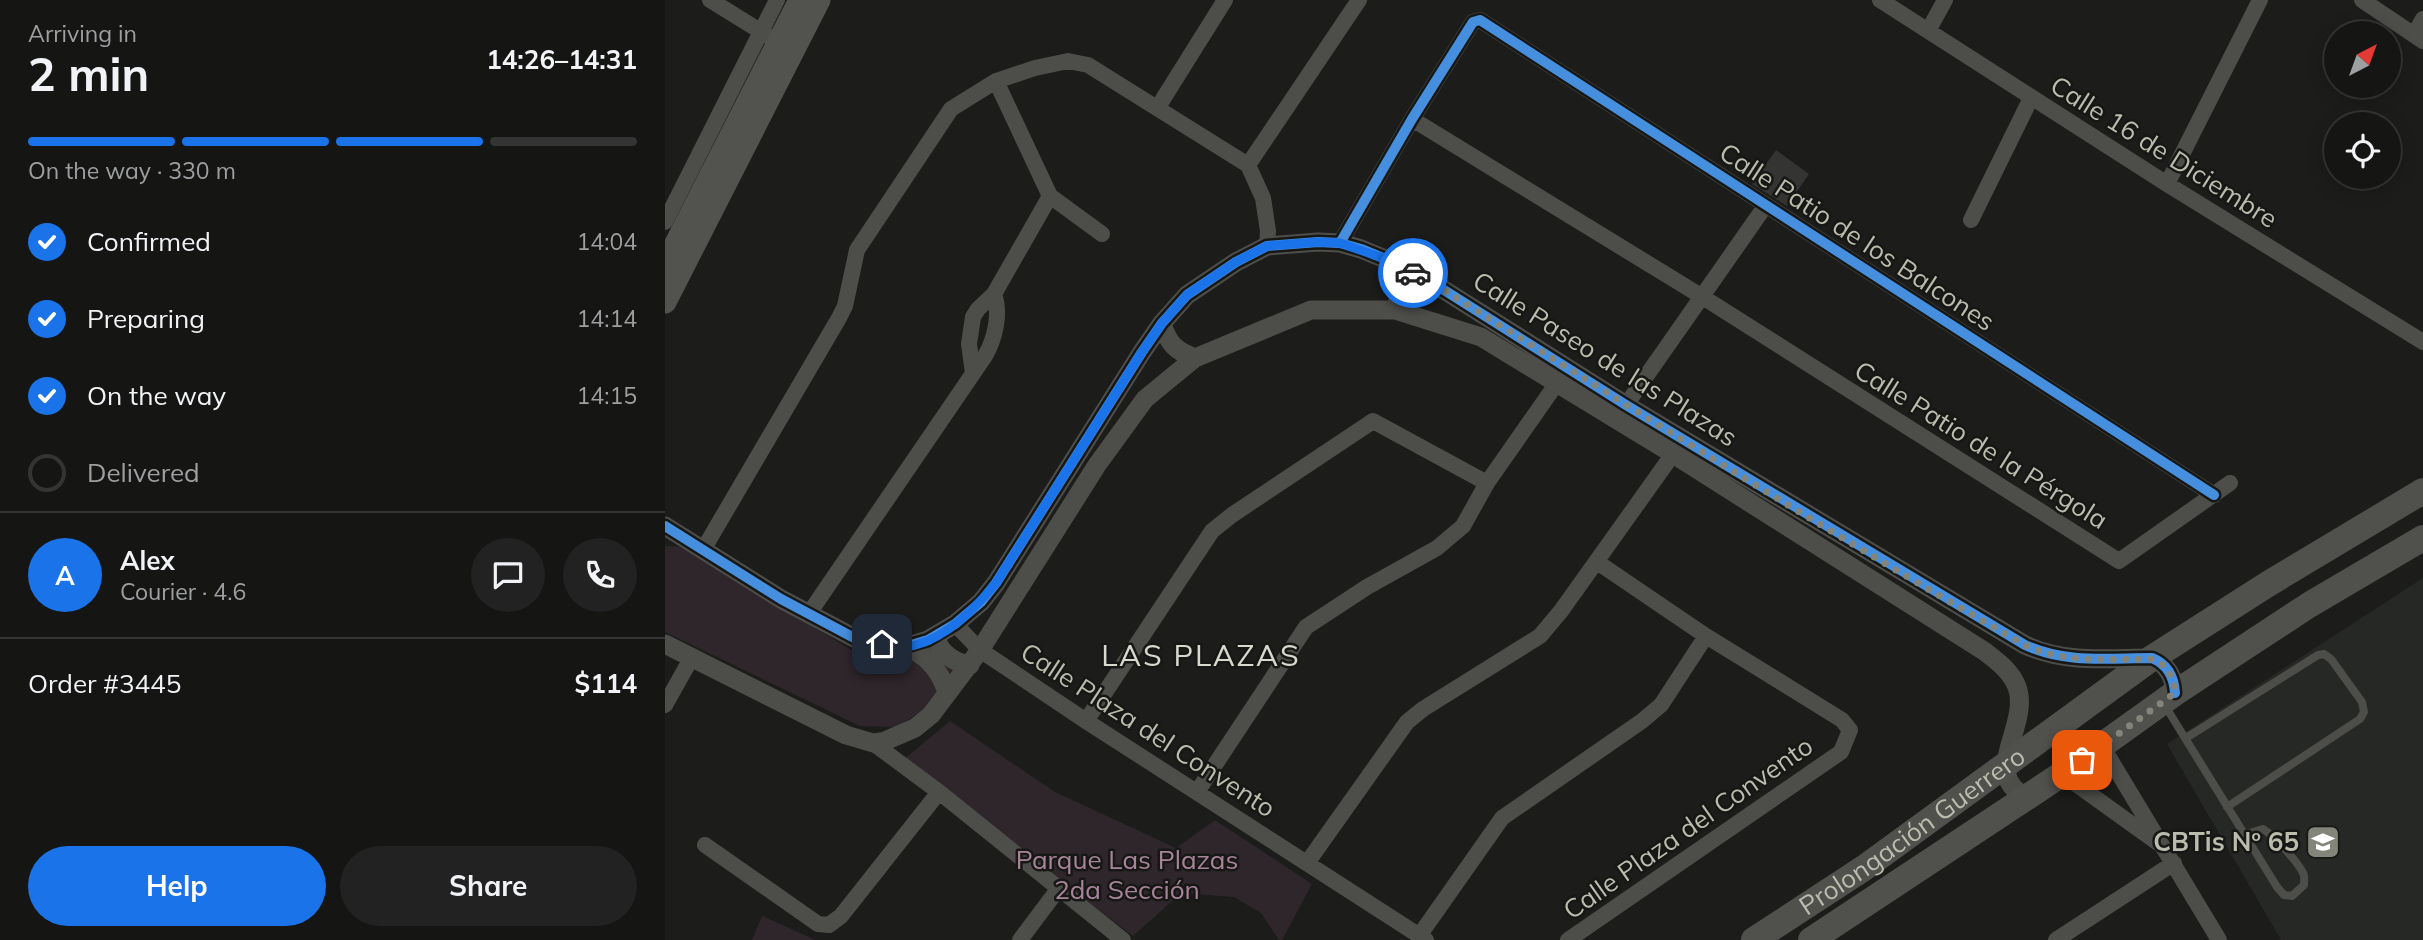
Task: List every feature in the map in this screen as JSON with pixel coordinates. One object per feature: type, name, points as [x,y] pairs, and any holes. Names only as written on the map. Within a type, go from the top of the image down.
[{"type":"main road","points":[[665,302],[778,42],[785,9],[819,0]]},
{"type":"main road","points":[[666,259],[778,42]]},
{"type":"main road","name":"Prolongación Guerrero","points":[[1754,940],[1864,868],[2152,659],[2268,584],[2423,491]]},
{"type":"main road","name":"Prolongación Guerrero","points":[[1821,934],[2309,605],[2423,538]]},
{"type":"main road","points":[[1812,901],[1821,934]]},
{"type":"street","points":[[665,222],[778,42],[710,0]]},
{"type":"street","points":[[1158,107],[1225,0]]},
{"type":"street","points":[[1248,165],[1359,0]]},
{"type":"street","name":"Calle 16 de Diciembre","points":[[1880,0],[2167,184],[2423,342]]},
{"type":"street","points":[[1927,31],[1945,0]]},
{"type":"street","points":[[2167,184],[2260,0]]},
{"type":"street","points":[[2361,0],[2419,38],[2423,19]]},
{"type":"street","name":"Calle Patio de los Balcones","points":[[1412,119],[1475,21],[1480,20],[2214,495]]},
{"type":"street","points":[[703,550],[839,318],[845,306],[857,250],[951,108],[996,81],[1053,63],[1079,62],[1158,107],[1248,165],[1263,198],[1268,231],[1267,246]]},
{"type":"street","points":[[996,81],[1050,196],[1102,234]]},
{"type":"street","points":[[1971,220],[2031,98]]},
{"type":"street","points":[[1340,243],[1412,119],[1701,296]]},
{"type":"street","points":[[973,373],[969,358],[970,330],[978,309],[994,294],[1050,196]]},
{"type":"street","points":[[1621,412],[1766,205]]},
{"type":"street","name":"Calle Paseo de las Plazas","points":[[665,526],[781,599],[810,612],[860,641],[904,647],[936,635],[955,624],[981,602],[996,583],[1162,323],[1187,295],[1236,262],[1267,246],[1340,243],[1361,248],[1444,290],[1621,412],[1673,454],[1954,629],[2002,664],[2012,676],[2020,697],[2007,763]]},
{"type":"street","points":[[1395,310],[1408,270]]},
{"type":"street","points":[[810,612],[992,343],[997,303],[994,294]]},
{"type":"street","name":"Calle Patio de la Pérgola","points":[[1701,296],[2119,561],[2230,483]]},
{"type":"street","name":"Calle Paseo de las Plazas","points":[[873,743],[895,738],[915,728],[931,715],[975,657],[1097,466],[1145,399],[1195,358],[1311,310],[1395,310],[1481,337],[1556,383],[1621,412],[2025,645],[2045,654],[2081,660],[2152,659]]},
{"type":"street","points":[[1162,323],[1166,338],[1172,346],[1180,353],[1195,358]]},
{"type":"street","points":[[1197,792],[1306,627],[1367,587],[1437,548],[1463,526],[1487,483],[1556,383]]},
{"type":"street","points":[[1086,721],[1212,531],[1373,421],[1487,483]]},
{"type":"street","points":[[1307,863],[1407,722],[1423,709],[1540,636],[1597,562],[1673,454]]},
{"type":"street","name":"Calle Plaza del Convento","points":[[1568,940],[1841,752],[1850,730],[1842,720],[1706,636],[1597,562]]},
{"type":"street","name":"Calle Plaza del Convento","points":[[955,624],[975,657],[1086,721],[1422,938]]},
{"type":"street","points":[[936,635],[937,643],[956,662],[975,657]]},
{"type":"street","points":[[1422,938],[1502,817],[1642,721],[1661,705],[1706,636]]},
{"type":"street","points":[[665,644],[830,728],[873,743],[939,792],[1123,940]]},
{"type":"street","points":[[904,647],[930,662],[943,679],[947,692]]},
{"type":"street","points":[[665,705],[692,657]]},
{"type":"street","points":[[2152,659],[2159,661],[2169,671],[2169,698]]},
{"type":"street","points":[[2102,746],[2219,940]]},
{"type":"street","points":[[2007,763],[2007,782],[2027,797]]},
{"type":"street","points":[[2062,774],[2170,856]]},
{"type":"street","points":[[705,845],[818,924],[829,925],[841,916],[939,792]]},
{"type":"street","points":[[2056,940],[2170,856]]},
{"type":"street","points":[[1020,940],[1059,888]]},
{"type":"lane","points":[[2186,738],[2318,655],[2324,654],[2330,659],[2362,702],[2364,712],[2360,719],[2227,807]]},
{"type":"lane","points":[[2169,698],[2186,738],[2243,835],[2277,887],[2284,895],[2292,896],[2304,885],[2304,874],[2270,833],[2263,829],[2243,835]]},
{"type":"shaded area","name":"CBTis Nº 65","points":[[2423,578],[2423,940],[2281,940],[2167,744]]},
{"type":"green space","points":[[665,546],[683,547],[853,651],[901,657],[944,639],[966,659],[927,709],[896,727],[860,726],[665,632]]},
{"type":"green space","name":"Parque Las Plazas 2da Sección","points":[[950,721],[1055,792],[1176,848],[1215,820],[1312,884],[1282,940],[1279,940],[1261,913],[1234,897],[1181,893],[1133,936],[903,760]]},
{"type":"green space","points":[[763,916],[815,940],[752,940]]},
{"type":"building","points":[[1776,150],[1809,174],[1787,206],[1752,184]]},
{"type":"cycle path","points":[[1340,243],[1412,119],[1473,22],[1480,20],[2214,495]]},
{"type":"cycle path","points":[[665,526],[781,599],[860,641],[904,647],[928,640],[955,624],[981,602],[996,583],[1142,352],[1162,323],[1187,295],[1236,262],[1267,246],[1340,243],[1383,258],[1444,290],[1626,405],[2025,645],[2072,657],[2152,658],[2169,672],[2175,693]]},
{"type":"way so far","points":[[1413,273],[1626,405],[2025,645],[2045,654],[2081,660],[2159,661],[2173,678],[2175,693],[2082,760]]},
{"type":"place","name":"CBTis Nº 65","points":[[2323,842]]},
{"type":"district","name":"LAS PLAZAS","points":[[1201,656]]},
{"type":"route","points":[[882,644],[904,647],[928,640],[955,624],[981,602],[996,583],[1142,352],[1162,323],[1187,295],[1236,262],[1267,246],[1293,243],[1340,243],[1361,248],[1413,273]]}]
